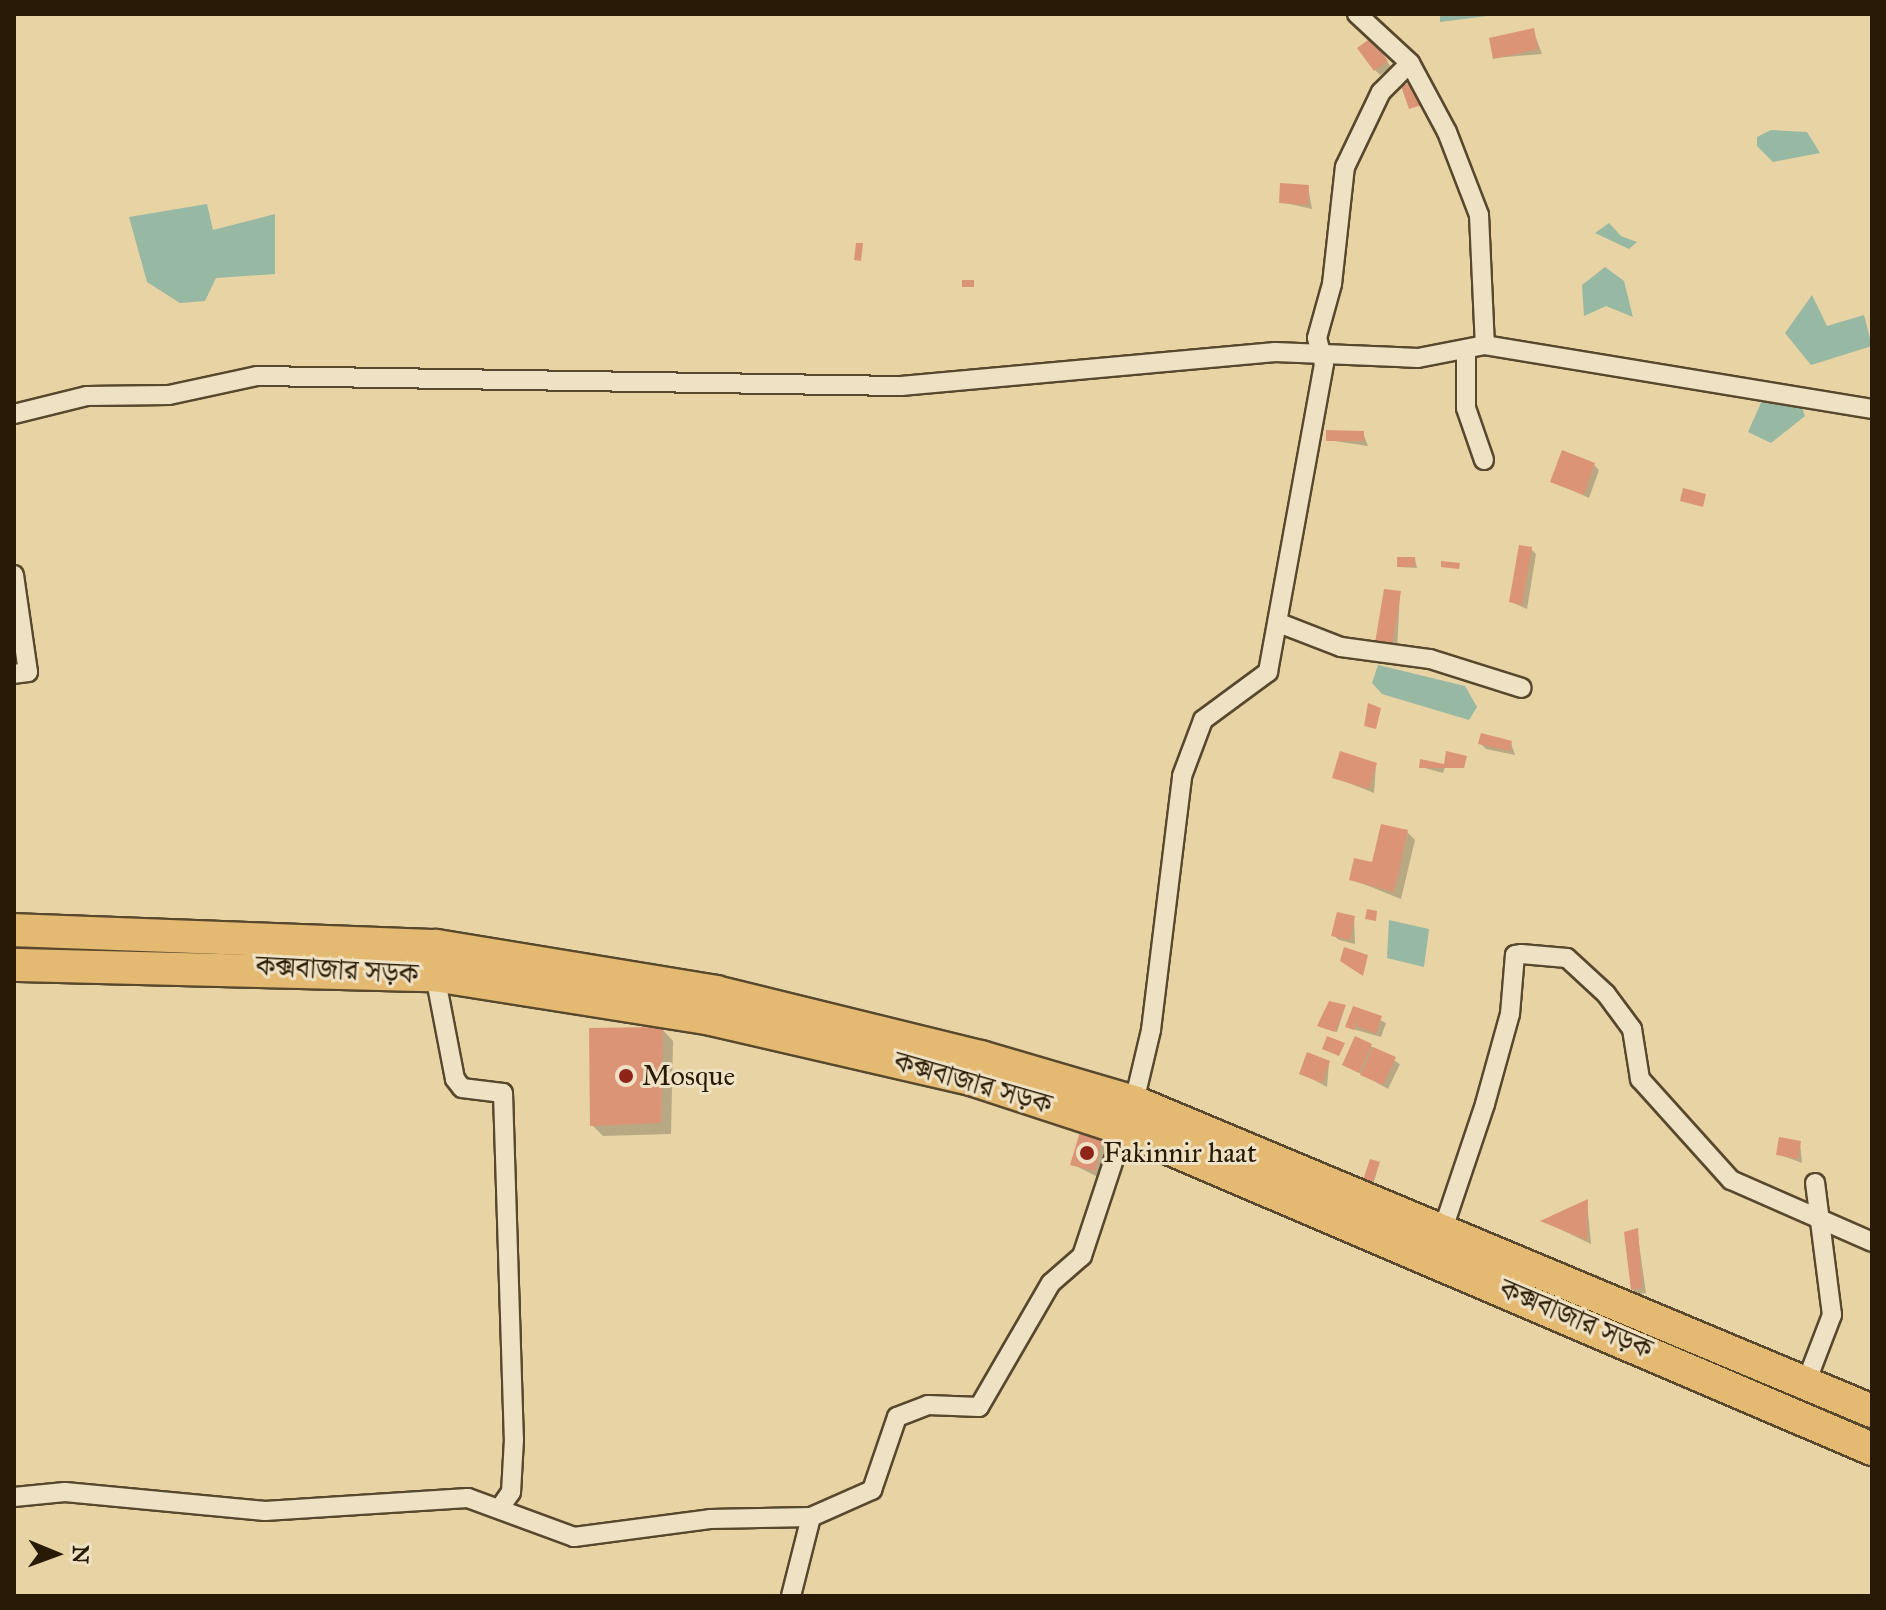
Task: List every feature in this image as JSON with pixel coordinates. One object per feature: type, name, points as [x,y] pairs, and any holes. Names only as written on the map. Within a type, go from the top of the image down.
[{"type":"highway","name":"কক্সবাজার সড়ক","points":[[14,930],[435,960],[716,992],[1129,1115],[1443,1229],[1807,1380],[1872,1411]]},
{"type":"highway","name":"কক্সবাজার সড়ক","points":[[14,965],[435,960]]},
{"type":"highway","name":"কক্সবাজার সড়ক","points":[[1129,1115],[1872,1449]]},
{"type":"street","points":[[1357,14],[1410,63],[1479,215],[1485,345]]},
{"type":"street","points":[[14,1497],[65,1492],[265,1511],[468,1498],[574,1537],[710,1519],[811,1517],[872,1490],[897,1417],[928,1405],[979,1407],[1051,1283],[1082,1256],[1129,1115],[1151,1030],[1191,746],[1203,720],[1268,672],[1324,364],[1318,352],[1345,167],[1381,92],[1410,63]]},
{"type":"street","points":[[14,414],[87,396],[169,395],[257,376],[901,386],[1043,368],[1318,352],[1466,354],[1485,345],[1872,409]]},
{"type":"street","points":[[1466,354],[1466,408],[1484,460]]},
{"type":"street","points":[[14,575],[28,672],[14,674]]},
{"type":"street","points":[[1279,623],[1341,647],[1430,659],[1522,688]]},
{"type":"street","points":[[1443,1229],[1485,1104],[1510,1014],[1515,955],[1521,954],[1567,958],[1632,1029],[1640,1079],[1660,1108],[1731,1180],[1872,1242]]},
{"type":"street","points":[[435,960],[455,1079],[462,1088],[503,1093],[513,1234],[514,1439],[511,1492],[500,1508]]},
{"type":"street","points":[[1807,1380],[1832,1315],[1816,1219],[1815,1183]]},
{"type":"street","points":[[791,1596],[811,1517]]},
{"type":"shaded area","points":[[1440,14],[1503,14],[1440,22]]},
{"type":"shaded area","points":[[1771,130],[1807,132],[1820,153],[1773,162],[1757,146],[1757,137]]},
{"type":"shaded area","points":[[207,204],[213,230],[275,214],[275,274],[216,278],[205,301],[180,303],[147,282],[129,217]]},
{"type":"shaded area","points":[[1609,223],[1621,236],[1637,242],[1629,249],[1595,233]]},
{"type":"shaded area","points":[[1605,267],[1624,281],[1633,317],[1606,306],[1584,316],[1582,285]]},
{"type":"shaded area","points":[[1812,295],[1827,326],[1864,315],[1872,346],[1811,365],[1785,333]]},
{"type":"shaded area","points":[[1764,396],[1801,405],[1805,416],[1771,443],[1748,432]]},
{"type":"shaded area","points":[[1378,665],[1465,686],[1477,707],[1469,720],[1382,694],[1372,683]]},
{"type":"shaded area","points":[[1389,920],[1429,929],[1424,967],[1387,958]]},
{"type":"building","points":[[1534,28],[1538,49],[1493,59],[1489,38]]},
{"type":"building","points":[[1371,38],[1388,61],[1374,71],[1357,48]]},
{"type":"building","points":[[1413,82],[1422,105],[1409,109],[1401,86]]},
{"type":"building","points":[[1280,183],[1309,185],[1308,205],[1279,203]]},
{"type":"building","points":[[856,243],[863,243],[861,261],[854,260]]},
{"type":"building","points":[[962,280],[974,280],[974,287],[962,287]]},
{"type":"building","points":[[1326,430],[1364,431],[1364,441],[1326,441]]},
{"type":"building","points":[[1562,450],[1595,463],[1584,495],[1550,482]]},
{"type":"building","points":[[1683,488],[1706,494],[1703,507],[1680,501]]},
{"type":"building","points":[[1519,545],[1532,547],[1522,605],[1509,602]]},
{"type":"building","points":[[1397,557],[1415,557],[1415,567],[1397,567]]},
{"type":"building","points":[[1441,561],[1460,563],[1459,569],[1441,567]]},
{"type":"building","points":[[1384,589],[1401,591],[1392,646],[1375,643]]},
{"type":"building","points":[[1368,703],[1381,708],[1376,729],[1364,726]]},
{"type":"building","points":[[1481,733],[1512,741],[1510,751],[1478,744]]},
{"type":"building","points":[[1340,751],[1377,763],[1369,789],[1332,778]]},
{"type":"building","points":[[1446,751],[1467,756],[1464,768],[1419,768],[1420,759],[1444,764]]},
{"type":"building","points":[[1381,824],[1408,830],[1394,892],[1349,880],[1354,858],[1372,862]]},
{"type":"building","points":[[1367,909],[1377,911],[1376,921],[1365,919]]},
{"type":"building","points":[[1337,912],[1355,916],[1350,940],[1331,936]]},
{"type":"building","points":[[1344,947],[1368,955],[1363,976],[1340,961]]},
{"type":"building","points":[[1329,1001],[1346,1005],[1335,1032],[1317,1026]]},
{"type":"building","points":[[1353,1006],[1382,1016],[1376,1034],[1357,1026],[1360,1015],[1354,1030],[1345,1027]]},
{"type":"building","name":"Mosque","points":[[663,1027],[661,1123],[590,1126],[589,1028]]},
{"type":"building","points":[[1327,1036],[1345,1043],[1339,1056],[1322,1049]]},
{"type":"building","points":[[1355,1036],[1372,1044],[1359,1073],[1342,1065]]},
{"type":"building","points":[[1373,1047],[1396,1057],[1383,1085],[1360,1075]]},
{"type":"building","points":[[1307,1052],[1330,1061],[1322,1083],[1299,1074]]},
{"type":"building","name":"Fakinnir haat","points":[[1080,1132],[1102,1140],[1095,1171],[1070,1165]]},
{"type":"building","points":[[1779,1137],[1801,1141],[1798,1159],[1776,1155]]},
{"type":"building","points":[[1370,1159],[1380,1162],[1370,1189],[1361,1186]]},
{"type":"building","points":[[1588,1199],[1587,1240],[1540,1221]]},
{"type":"building","points":[[1638,1228],[1642,1288],[1631,1290],[1624,1232]]},
{"type":"place","name":"Mosque","points":[[626,1076]]},
{"type":"place","name":"Fakinnir haat","points":[[1087,1153]]}]
